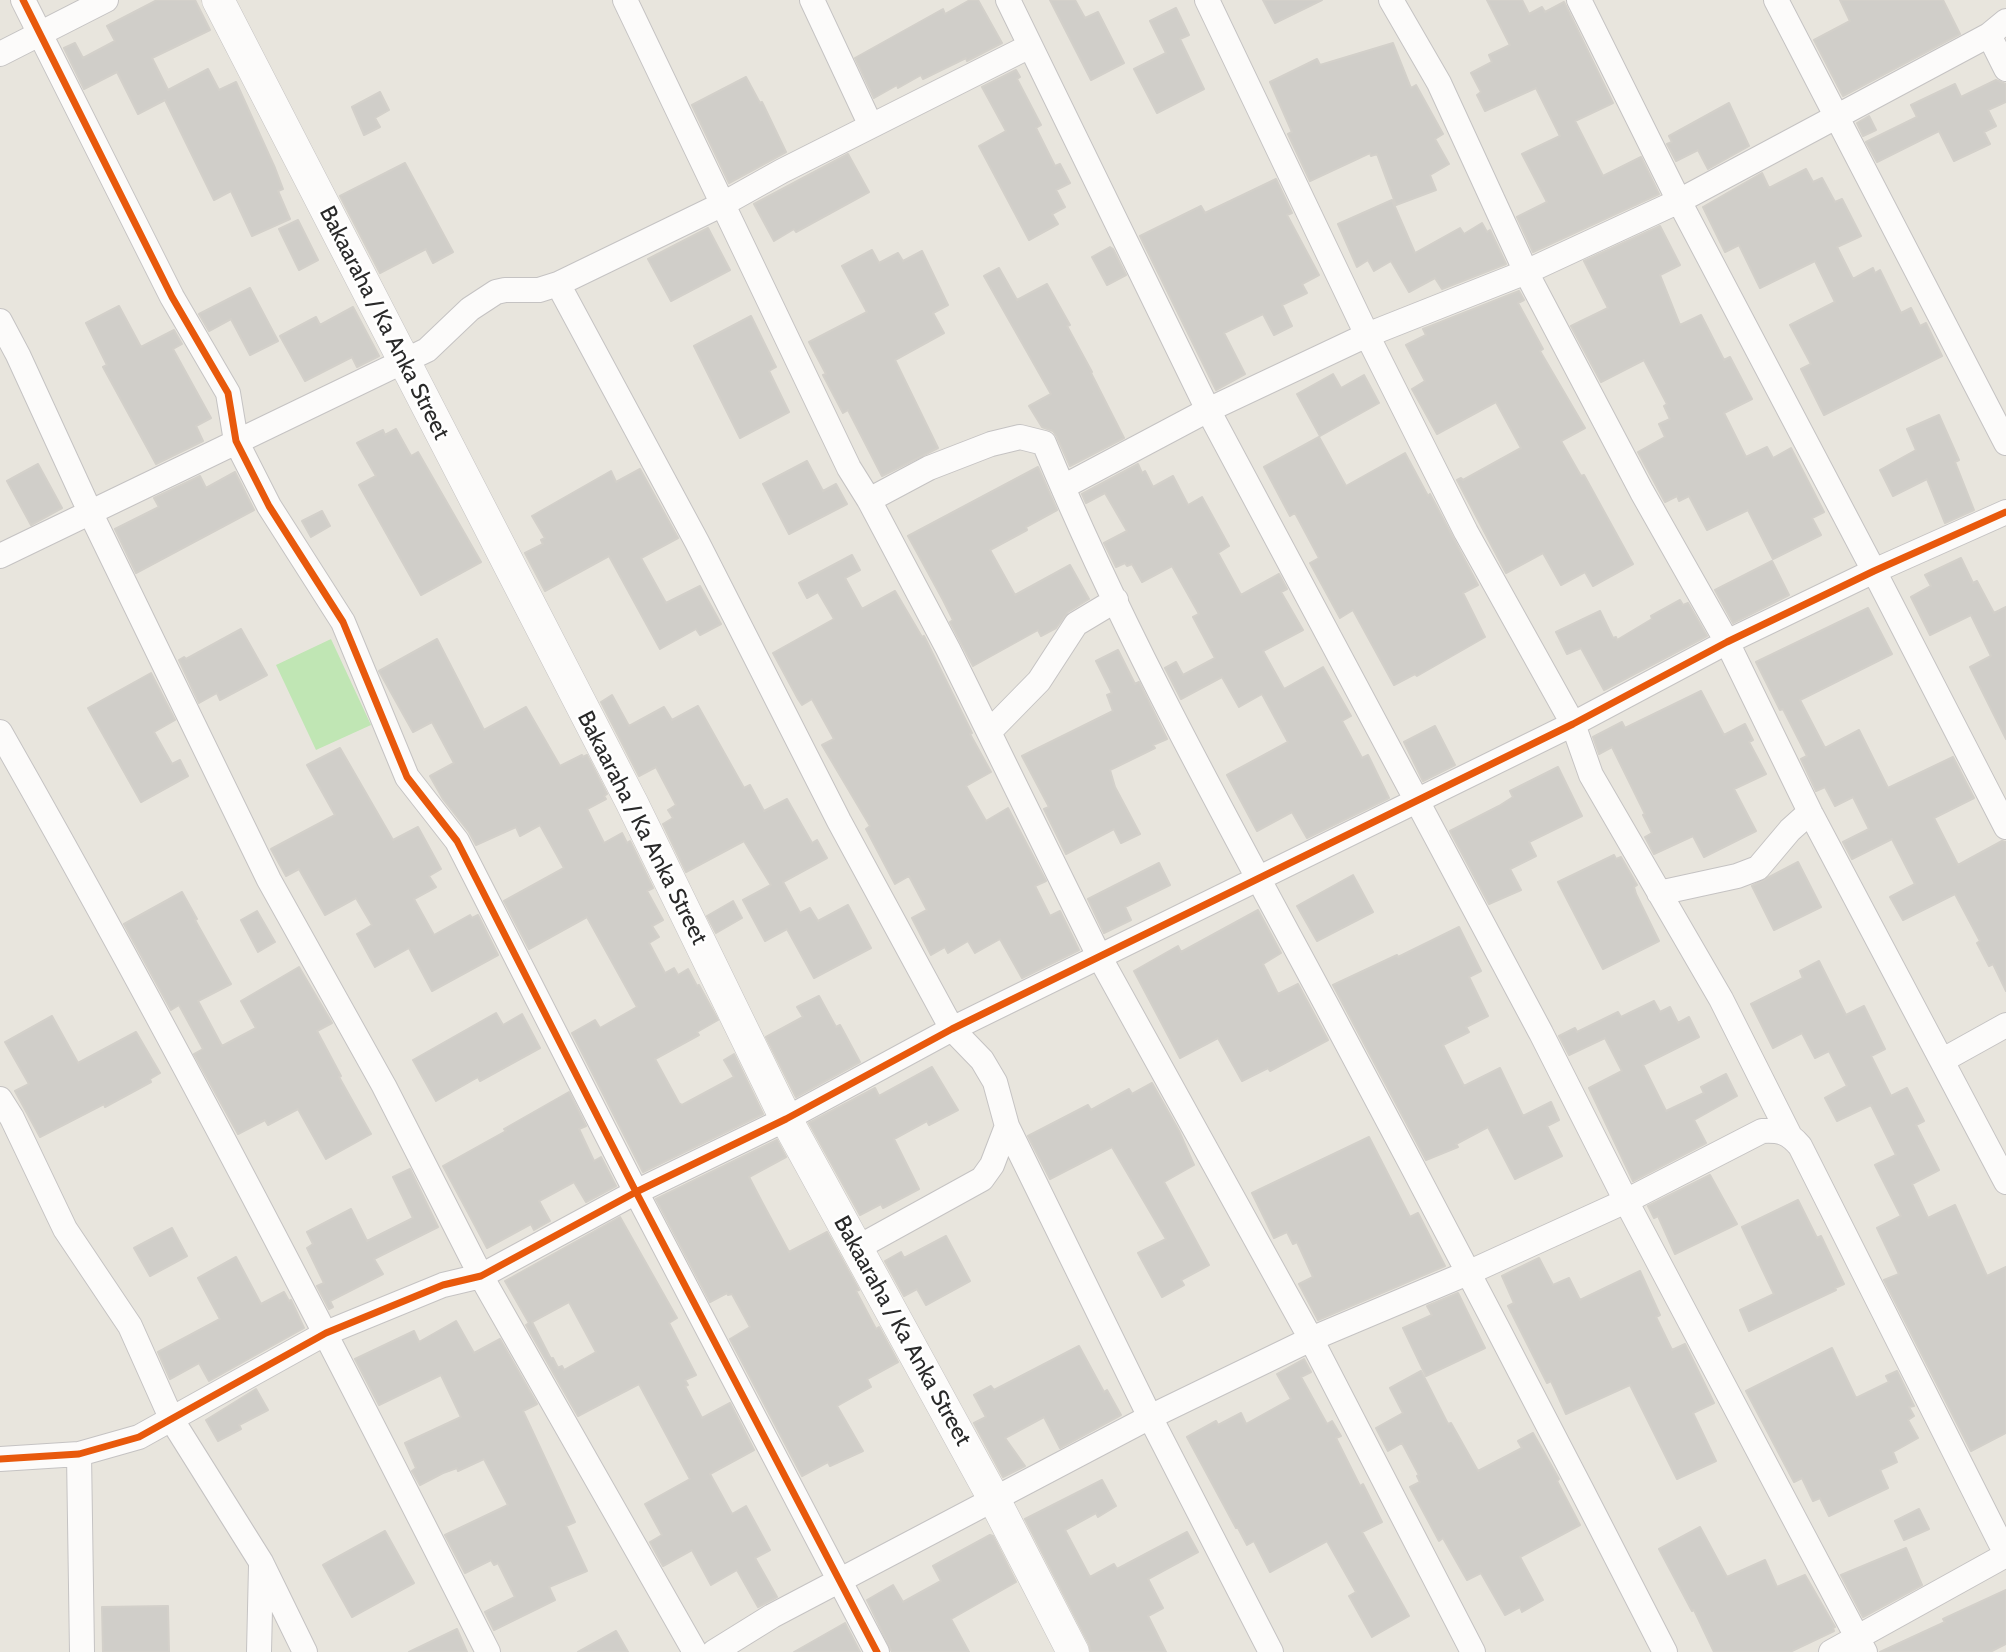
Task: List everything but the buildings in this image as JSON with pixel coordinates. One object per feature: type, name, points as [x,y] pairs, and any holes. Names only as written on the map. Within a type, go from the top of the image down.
[{"type":"street","points":[[23,0],[172,297],[228,393],[236,442],[269,506],[343,622],[407,777],[457,841],[636,1192],[877,1652]]},
{"type":"street","points":[[0,54],[106,0]]},
{"type":"street","name":"Bakaaraha / Ka Anka Street","points":[[218,0],[632,803],[786,1119],[994,1499],[1073,1652]]},
{"type":"street","points":[[625,0],[843,456],[948,649],[1099,956],[1311,1339],[1474,1652]]},
{"type":"street","points":[[812,0],[871,126]]},
{"type":"street","points":[[1008,0],[1209,410],[1541,1033],[1626,1201],[1862,1645]]},
{"type":"street","points":[[1207,0],[1257,110],[1466,532],[1573,724],[1591,775],[1720,999],[1789,1134],[1800,1146],[2006,1554],[1862,1645],[1831,1652]]},
{"type":"street","points":[[1391,0],[1439,83],[1526,272],[1642,492],[1727,642],[1810,812],[2006,1182]]},
{"type":"street","points":[[1578,0],[1679,201],[2006,827]]},
{"type":"street","points":[[1776,0],[2006,443]]},
{"type":"street","points":[[1063,487],[1209,410],[1367,335],[1526,272],[1679,201],[1997,28],[2006,69]]},
{"type":"street","points":[[0,556],[404,362],[426,350],[470,309],[496,292],[539,290],[558,284],[723,204],[782,170],[1030,46]]},
{"type":"street","points":[[558,284],[697,542],[839,821],[951,1029],[982,1060],[995,1083],[1007,1126],[1150,1417],[1271,1652]]},
{"type":"street","points":[[0,321],[269,880],[384,1086],[481,1276],[695,1652]]},
{"type":"street","points":[[869,500],[929,468],[991,444],[1020,437],[1044,443],[1161,694],[1470,1272],[1665,1652]]},
{"type":"street","points":[[0,1459],[79,1454],[139,1437],[326,1333],[443,1285],[481,1276],[636,1192],[786,1119],[951,1029],[1573,724],[1727,642],[1874,570],[2006,512]]},
{"type":"street","points":[[989,732],[1039,681],[1076,624],[1116,600]]},
{"type":"street","points":[[0,732],[96,900],[130,969],[326,1333],[488,1652]]},
{"type":"street","points":[[1659,893],[1737,876],[1758,868],[1790,830],[1810,812]]},
{"type":"street","points":[[1943,1060],[2006,1025]]},
{"type":"street","points":[[0,1098],[65,1228],[130,1326],[172,1420],[261,1562],[305,1652]]},
{"type":"street","points":[[857,1248],[982,1179],[992,1165],[1007,1126]]},
{"type":"street","points":[[714,1652],[772,1616],[1150,1417],[1311,1339],[1470,1272],[1626,1201],[1762,1131],[1776,1130],[1789,1134]]},
{"type":"street","points":[[79,1454],[82,1652]]},
{"type":"street","points":[[259,1652],[261,1562]]},
{"type":"green space","points":[[331,639],[371,725],[316,750],[276,665]]},
{"type":"cycle path","points":[[23,0],[172,297],[228,393],[236,441],[269,506],[343,622],[407,777],[457,841],[636,1192],[877,1652]]},
{"type":"cycle path","points":[[0,1459],[79,1454],[139,1437],[326,1333],[443,1285],[481,1276],[636,1192],[786,1119],[952,1029],[1573,724],[1727,642],[1874,571],[2006,512]]}]
